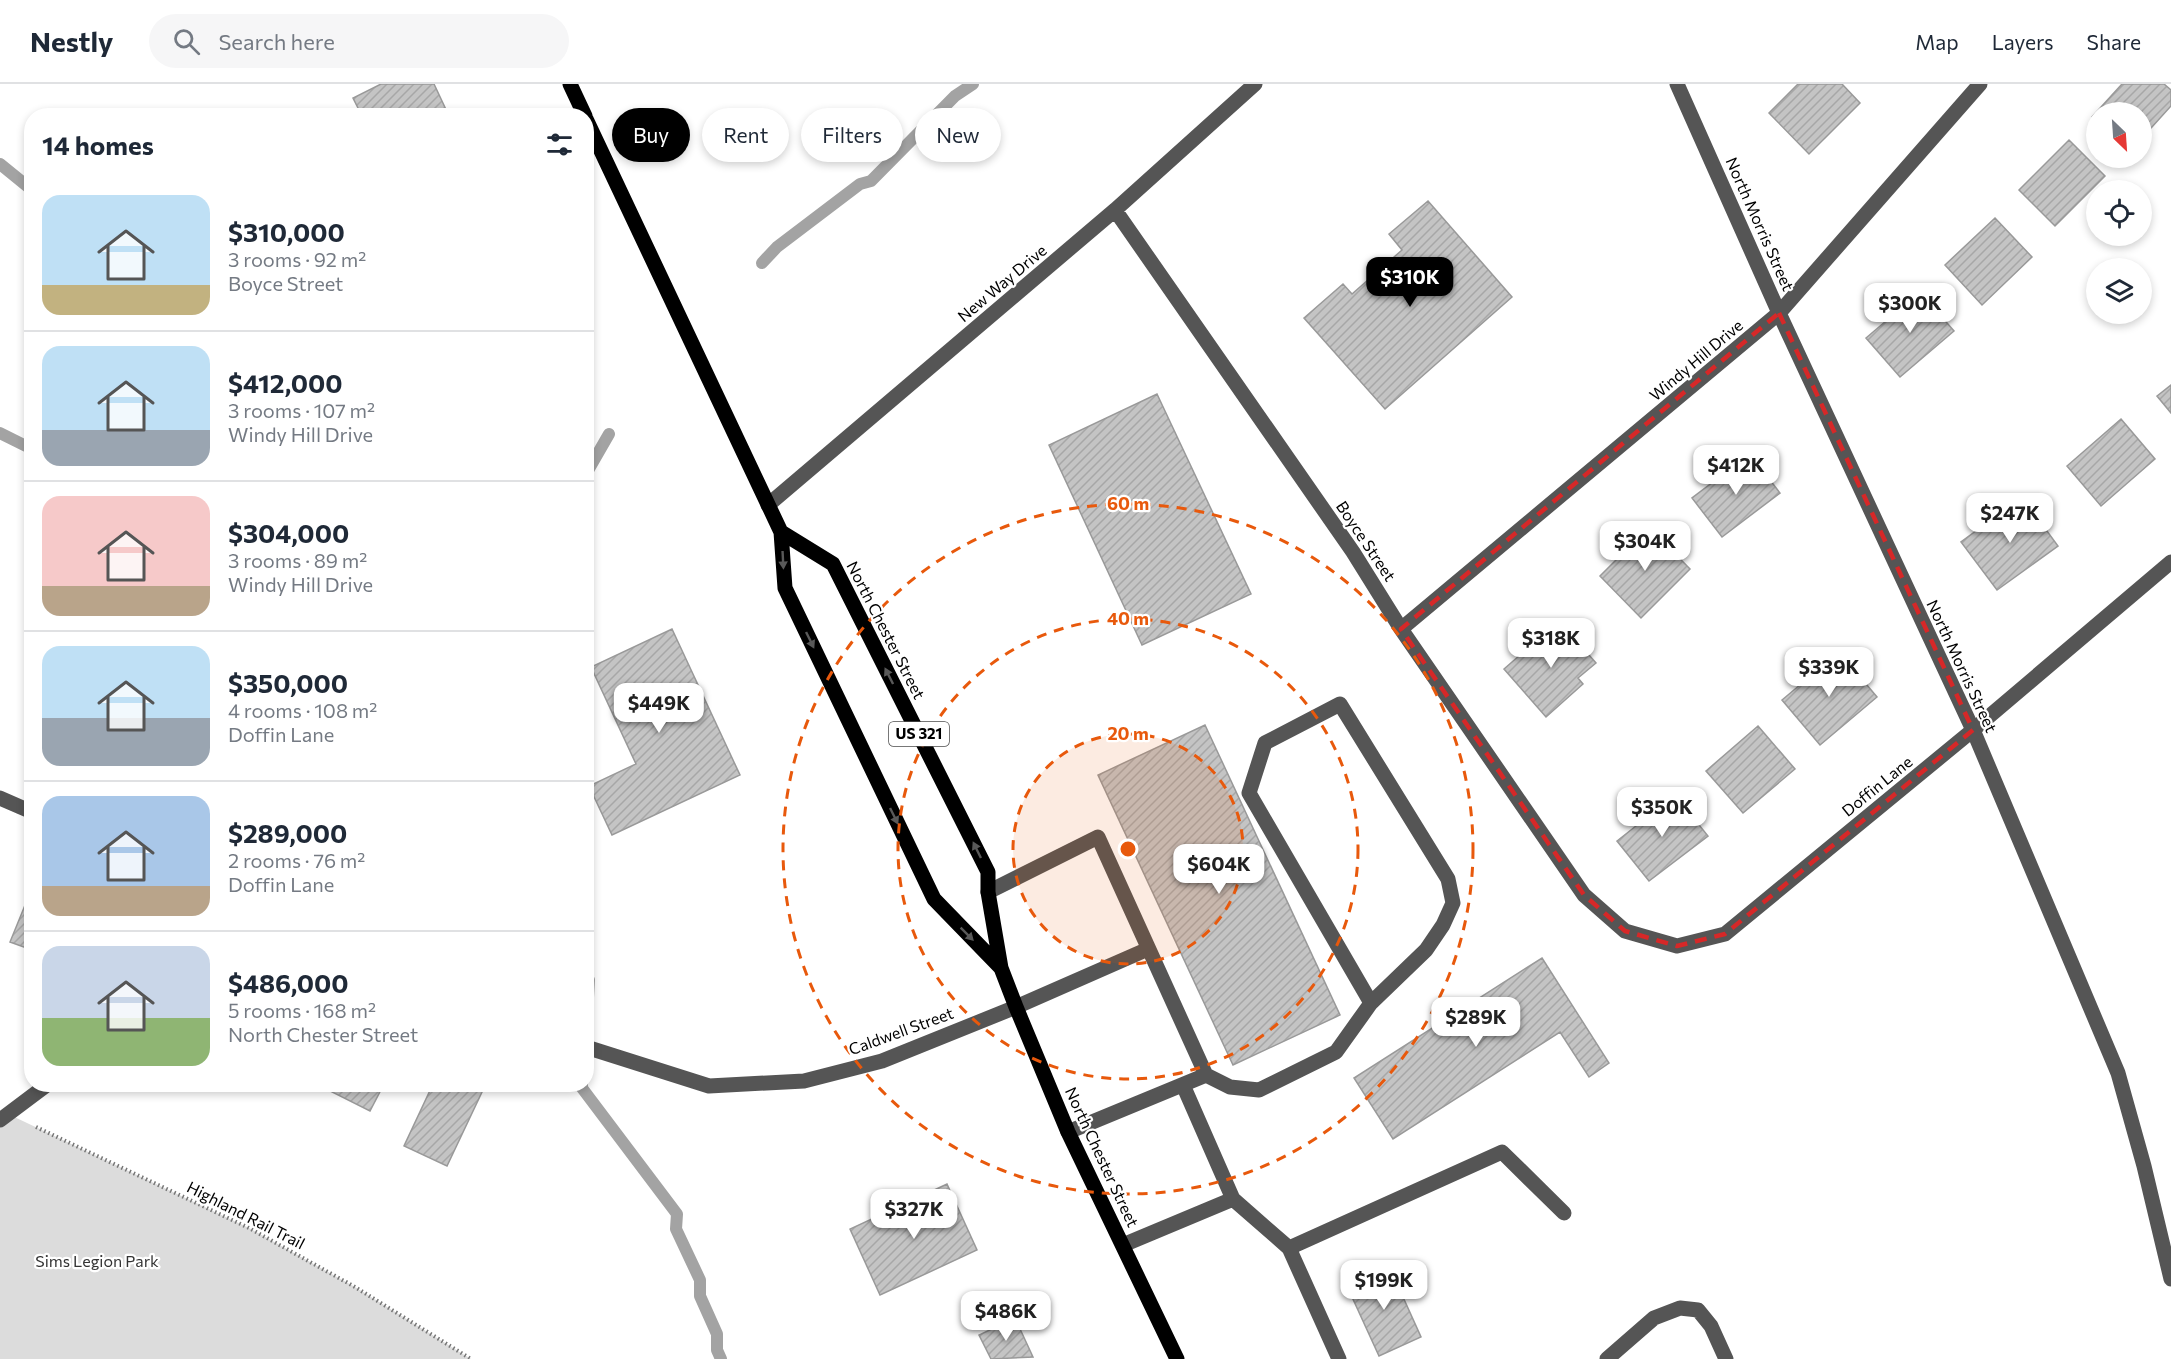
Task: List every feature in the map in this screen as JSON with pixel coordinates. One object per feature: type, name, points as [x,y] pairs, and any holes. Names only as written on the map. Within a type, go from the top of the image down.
[{"type":"main road","name":"North Chester Street","points":[[570,84],[582,108]]},
{"type":"main road","name":"North Chester Street","points":[[594,134],[781,532],[785,588],[934,899],[1001,968]]},
{"type":"main road","name":"North Chester Street","points":[[781,532],[833,564],[988,872],[988,892],[1001,968],[1016,1007],[1068,1132],[1177,1359]]},
{"type":"street","name":"New Way Drive","points":[[768,505],[1115,210],[1255,84]]},
{"type":"street","name":"North Morris Street","points":[[1677,84],[1779,313],[1973,730],[2118,1073],[2144,1166],[2171,1279]]},
{"type":"street","name":"Windy Hill Drive","points":[[1401,629],[1779,313],[1980,84]]},
{"type":"street","name":"Boyce Street","points":[[1115,210],[1353,552],[1401,629],[1584,895]]},
{"type":"street","name":"Doffin Lane","points":[[1584,895],[1625,931],[1677,946],[1725,934],[1973,730],[2171,562]]},
{"type":"street","points":[[988,892],[1098,837],[1206,1076],[1230,1087],[1259,1090],[1336,1052],[1371,1003],[1426,950],[1443,925],[1453,903],[1448,879],[1340,704],[1265,743],[1249,793],[1371,1003]]},
{"type":"street","points":[[0,798],[24,808]]},
{"type":"street","name":"Caldwell Street","points":[[594,1050],[709,1086],[804,1081],[882,1061],[1148,950]]},
{"type":"street","points":[[1068,1132],[1206,1076]]},
{"type":"street","points":[[1183,1084],[1233,1199],[1289,1248],[1339,1359]]},
{"type":"street","points":[[4,1117],[37,1092]]},
{"type":"street","points":[[1289,1248],[1502,1152],[1564,1214]]},
{"type":"street","points":[[1123,1245],[1233,1199]]},
{"type":"street","points":[[1607,1359],[1654,1318],[1680,1308],[1698,1310],[1711,1326],[1726,1359]]},
{"type":"path","name":"Highland Rail Trail","points":[[4,1117],[249,1228],[355,1287],[471,1359]]},
{"type":"highlighted area","points":[[1779,313],[1973,730],[1725,934],[1677,946],[1625,931],[1584,895],[1401,629]]},
{"type":"green space","name":"Sims Legion Park","points":[[8,1114],[249,1228],[355,1287],[471,1359],[0,1359],[0,1120]]},
{"type":"building","points":[[381,84],[434,84],[445,108],[358,108],[353,98]]},
{"type":"building","points":[[1798,84],[1842,84],[1860,103],[1809,154],[1769,113]]},
{"type":"building","points":[[2122,84],[2164,84],[2171,90],[2171,106],[2152,127],[2152,102],[2106,102]]},
{"type":"building","points":[[2069,140],[2086,157],[2086,168],[2097,168],[2105,176],[2101,180],[2086,180],[2086,195],[2055,226],[2019,190]]},
{"type":"building","points":[[1428,201],[1512,297],[1385,409],[1304,318],[1343,284],[1352,294],[1402,250],[1389,234]]},
{"type":"building","points":[[1995,218],[2032,257],[1982,305],[1945,265]]},
{"type":"building","points":[[1920,292],[1954,331],[1900,377],[1866,338]]},
{"type":"building","points":[[2171,385],[2171,413],[2157,396]]},
{"type":"building","points":[[1157,394],[1251,594],[1142,645],[1049,445]]},
{"type":"building","points":[[2121,419],[2155,459],[2101,506],[2067,466]]},
{"type":"building","points":[[1750,454],[1780,493],[1722,537],[1692,498]]},
{"type":"building","points":[[2022,497],[2058,546],[1997,590],[1961,542]]},
{"type":"building","points":[[1649,527],[1690,569],[1641,618],[1600,576]]},
{"type":"building","points":[[1559,621],[1596,663],[1578,678],[1583,684],[1546,717],[1504,669]]},
{"type":"building","points":[[672,629],[740,775],[612,835],[594,797],[594,784],[636,764],[594,673],[594,666]]},
{"type":"building","points":[[1839,652],[1877,697],[1820,745],[1782,700]]},
{"type":"building","points":[[1205,725],[1340,1015],[1233,1065],[1098,775]]},
{"type":"building","points":[[1758,726],[1795,769],[1743,813],[1706,771]]},
{"type":"building","points":[[1675,795],[1708,836],[1649,881],[1617,841]]},
{"type":"building","points":[[24,908],[24,947],[10,942]]},
{"type":"building","points":[[1542,958],[1609,1063],[1589,1077],[1560,1032],[1393,1139],[1354,1078]]},
{"type":"building","points":[[332,1092],[380,1092],[370,1111]]},
{"type":"building","points":[[429,1092],[482,1092],[447,1166],[404,1146]]},
{"type":"building","points":[[947,1184],[977,1250],[880,1295],[850,1229]]},
{"type":"building","points":[[1389,1266],[1421,1337],[1379,1356],[1347,1286]]},
{"type":"building","points":[[1015,1318],[1033,1357],[991,1359],[979,1335]]},
{"type":"waterway","points":[[762,263],[777,247],[860,184],[871,181],[955,96],[973,84]]},
{"type":"waterway","points":[[0,164],[24,184]]},
{"type":"waterway","points":[[0,433],[24,445]]},
{"type":"waterway","points":[[594,460],[609,434]]},
{"type":"waterway","points":[[585,1092],[677,1214],[676,1229],[700,1280],[700,1296],[717,1334],[717,1350],[721,1359]]}]
